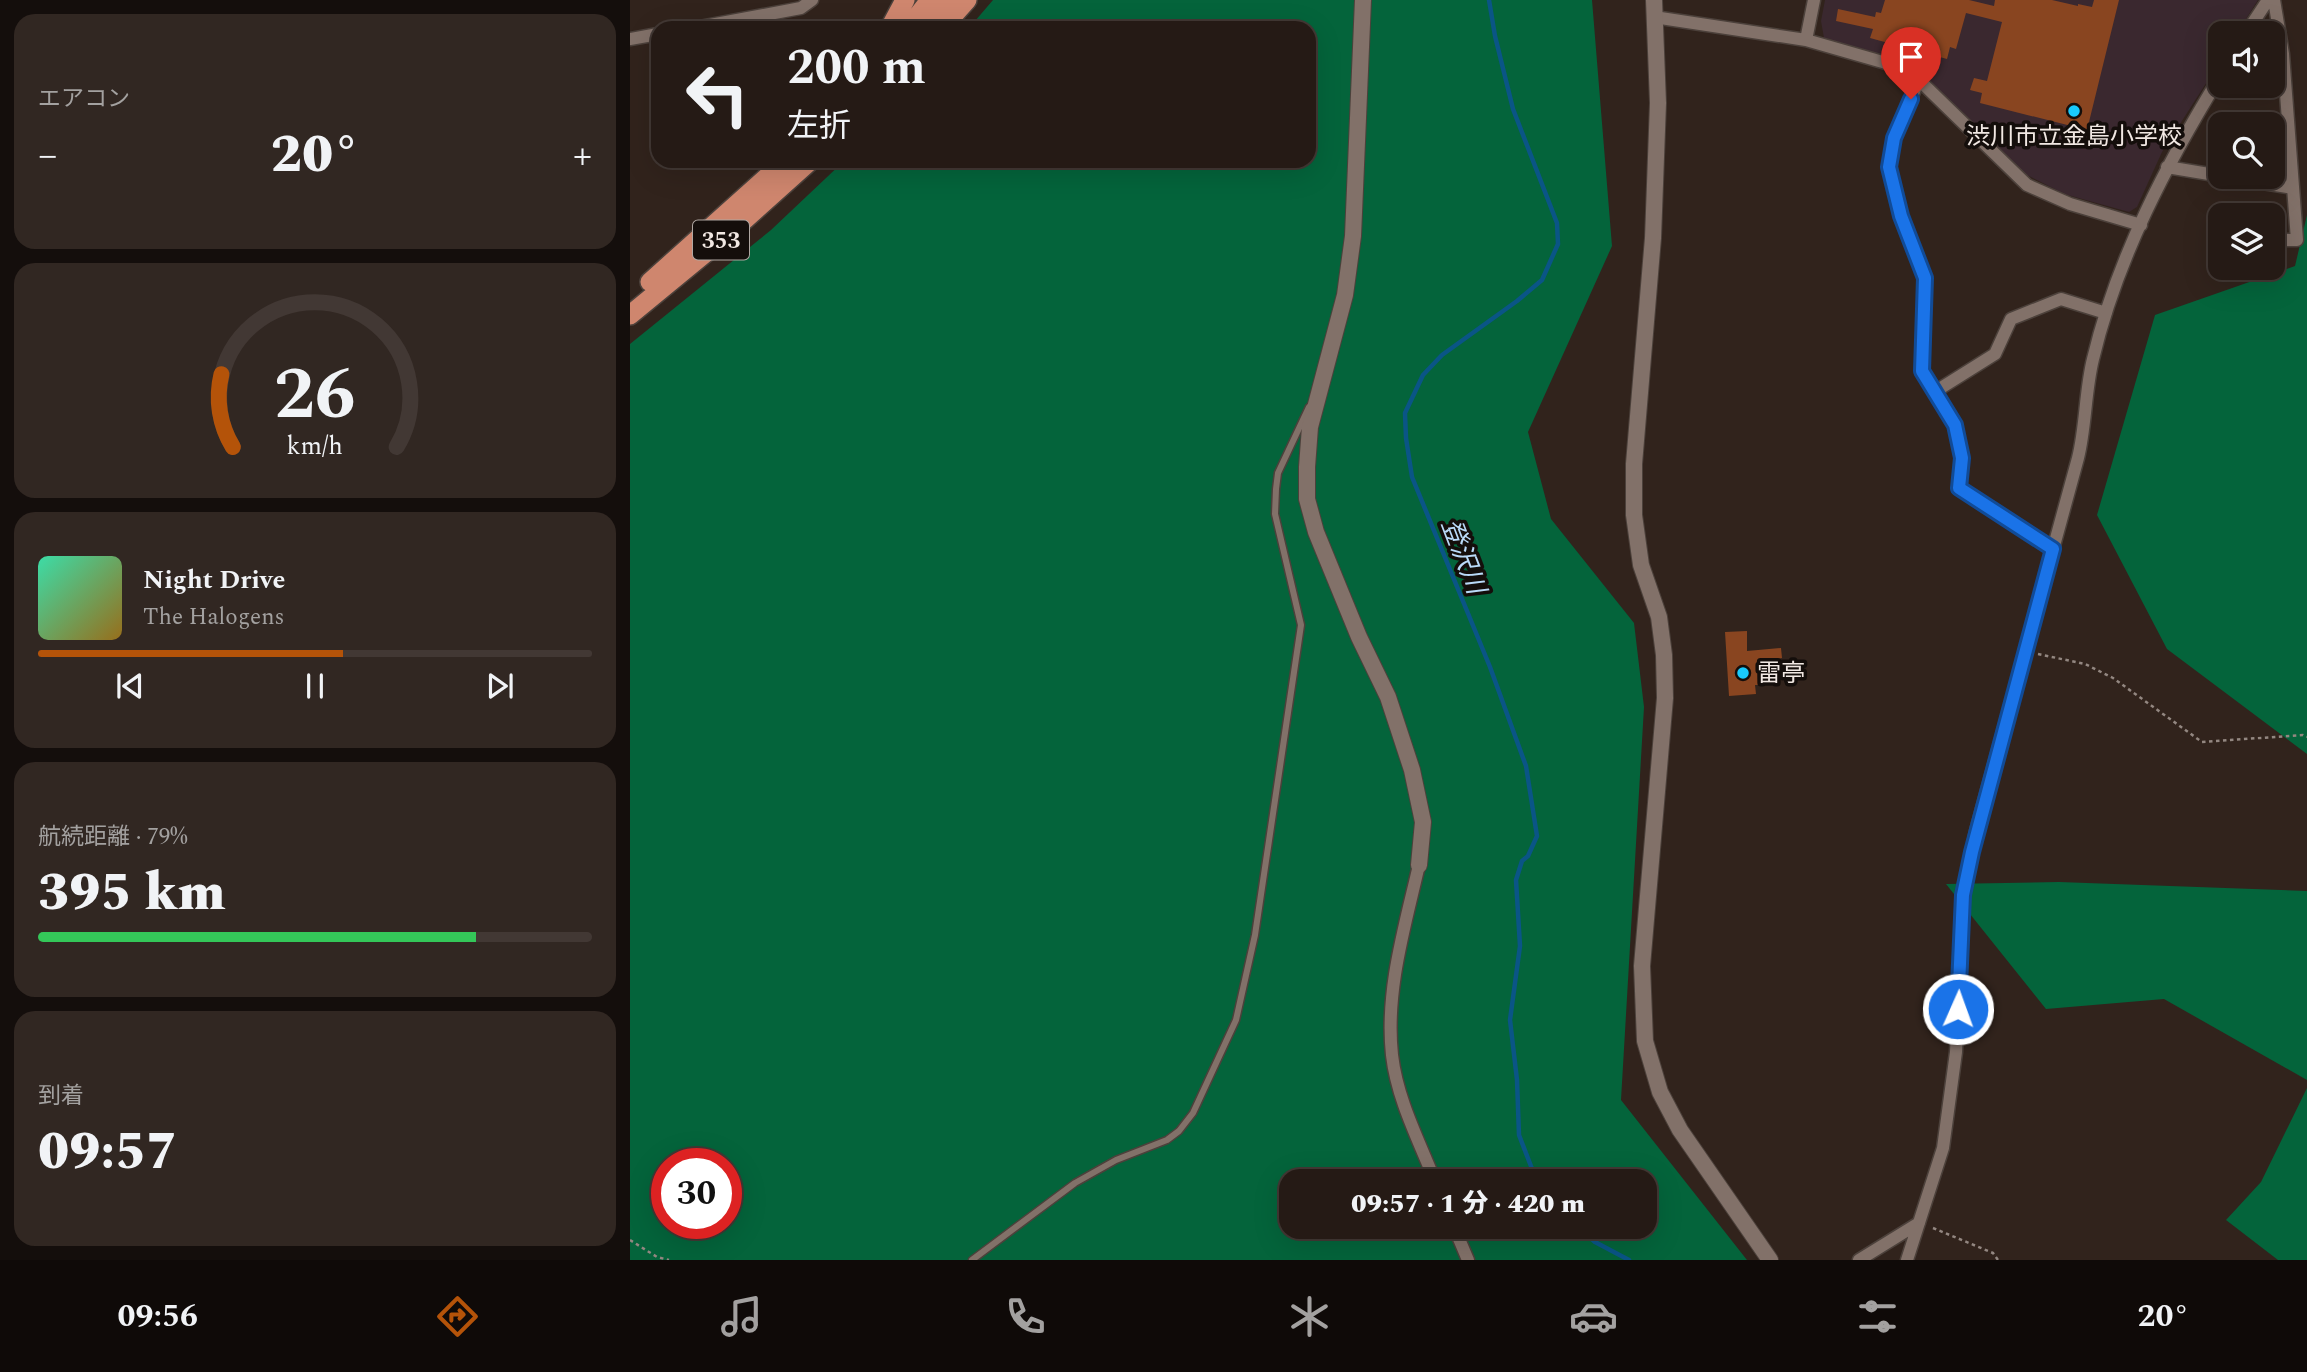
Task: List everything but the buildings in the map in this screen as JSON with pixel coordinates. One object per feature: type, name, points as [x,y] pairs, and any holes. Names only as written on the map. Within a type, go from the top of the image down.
[{"type":"highway","points":[[894,21],[905,0]]},
{"type":"highway","points":[[914,21],[930,0]]},
{"type":"highway","points":[[931,21],[947,0]]},
{"type":"highway","points":[[948,21],[967,0]]},
{"type":"highway","name":"353","points":[[630,298],[777,168]]},
{"type":"highway","name":"353","points":[[630,315],[732,231],[802,168]]},
{"type":"street","points":[[731,21],[801,8],[812,0]]},
{"type":"street","points":[[1363,0],[1353,236],[1345,295],[1310,427],[1307,499],[1317,533],[1359,637],[1388,697],[1412,769],[1423,822],[1419,865],[1392,993],[1392,1055],[1404,1105],[1430,1169]]},
{"type":"street","points":[[1806,40],[1814,0]]},
{"type":"street","points":[[2254,21],[2268,0]]},
{"type":"street","points":[[2274,0],[2283,54],[2297,240],[2285,240]]},
{"type":"street","points":[[1770,1260],[1680,1130],[1660,1092],[1645,1041],[1642,966],[1665,698],[1664,655],[1659,617],[1642,565],[1634,515],[1634,464],[1653,238],[1658,103],[1654,8],[1806,40],[1893,65],[1919,80],[2027,185],[2070,204],[2141,225]]},
{"type":"street","points":[[630,39],[651,35]]},
{"type":"street","points":[[1919,80],[1894,138],[1889,167],[1901,216],[1925,278],[1922,371],[1955,425],[1962,458],[1959,488],[2053,549]]},
{"type":"street","points":[[1907,1260],[1943,1147],[1956,1052],[1963,895],[1976,831],[2081,447],[2092,360],[2106,313],[2141,225],[2167,167],[2208,97]]},
{"type":"street","points":[[2167,167],[2208,174]]},
{"type":"street","points":[[2285,187],[2293,188]]},
{"type":"street","points":[[1936,391],[1995,354],[2011,319],[2061,299],[2106,313]]},
{"type":"street","points":[[1859,1260],[1919,1223]]},
{"type":"street","points":[[1459,1239],[1468,1260]]},
{"type":"lane","points":[[972,1260],[1074,1183],[1116,1160],[1167,1140],[1180,1131],[1193,1112],[1236,1020],[1255,936],[1301,625],[1275,514],[1278,473],[1323,379]]},
{"type":"path","points":[[2025,651],[2085,664],[2113,678],[2202,742],[2303,735],[2307,737]]},
{"type":"path","points":[[1919,1223],[1993,1253],[1998,1260]]},
{"type":"path","points":[[630,1240],[657,1257],[669,1260]]},
{"type":"shaded area","name":"渋川市立金島小学校","points":[[1825,0],[2258,0],[2245,21],[2208,21],[2208,80],[2162,152],[2137,207],[2129,212],[2064,194],[2025,174],[1907,63],[1824,38],[1821,21]]},
{"type":"green space","points":[[993,0],[1592,0],[1612,246],[1528,432],[1551,519],[1634,623],[1644,707],[1621,1100],[1747,1260],[630,1260],[630,344],[771,230],[837,168],[1316,168],[1316,21],[975,21]]},
{"type":"green space","points":[[2307,215],[2307,754],[2167,649],[2097,515],[2155,315],[2255,280],[2285,280],[2285,270],[2295,266]]},
{"type":"green space","points":[[2059,882],[2307,891],[2307,1080],[2164,999],[2046,1009],[1946,884]]},
{"type":"green space","points":[[2307,1088],[2307,1260],[2278,1260],[2226,1220],[2261,1182]]},
{"type":"waterway","name":"登沢川","points":[[1489,0],[1513,109],[1557,223],[1558,244],[1542,280],[1442,355],[1423,375],[1405,413],[1412,477],[1490,667],[1526,766],[1537,836],[1528,856],[1522,861],[1516,880],[1520,946],[1510,1020],[1517,1080],[1519,1135],[1532,1169]]},
{"type":"waterway","name":"登沢川","points":[[1592,1239],[1629,1260]]},
{"type":"place","name":"渋川市立金島小学校","points":[[2074,111]]},
{"type":"place","name":"雷亭","points":[[1743,673]]},
{"type":"route","points":[[1911,99],[1894,138],[1889,167],[1901,216],[1925,278],[1922,371],[1955,425],[1962,458],[1959,488],[2053,549],[1976,831],[1963,895],[1958,1009]]}]
